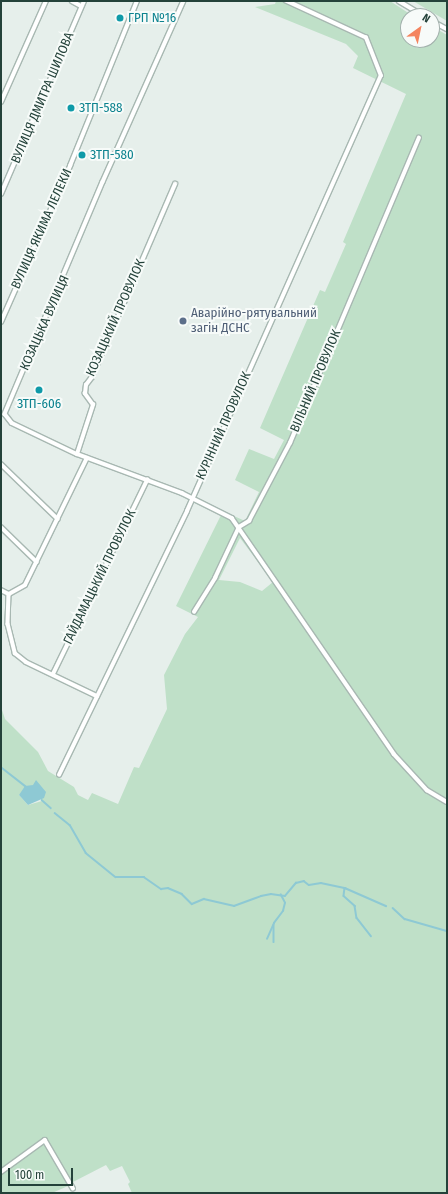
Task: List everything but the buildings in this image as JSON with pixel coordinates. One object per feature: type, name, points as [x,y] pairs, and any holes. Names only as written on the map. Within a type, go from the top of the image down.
[{"type":"street","points":[[1,102],[46,1]]},
{"type":"street","points":[[72,1],[81,6]]},
{"type":"street","name":"ВУЛИЦЯ ДМИТРА ШИЛОВА","points":[[1,194],[84,1]]},
{"type":"street","name":"ВУЛИЦЯ ЯКИМА ЛЕЛЕКИ","points":[[1,322],[70,166],[137,1]]},
{"type":"street","name":"КОЗАЦЬКА ВУЛИЦЯ","points":[[184,1],[106,175],[6,414],[12,423],[76,454],[191,498],[232,518],[239,527]]},
{"type":"street","name":"КУРІННИЙ ПРОВУЛОК","points":[[59,775],[191,498],[381,74],[366,38],[286,1]]},
{"type":"street","points":[[399,1],[411,8]]},
{"type":"street","name":"ВІЛЬНИЙ ПРОВУЛОК","points":[[194,612],[215,578],[239,527],[249,521],[290,443],[419,138]]},
{"type":"street","name":"КОЗАЦЬКИЙ ПРОВУЛОК","points":[[76,454],[93,405],[85,394],[86,385],[92,377],[175,184]]},
{"type":"street","points":[[9,594],[25,586],[87,458]]},
{"type":"street","points":[[1,464],[58,519]]},
{"type":"street","name":"ГАЙДАМАЦЬКИЙ ПРОВУЛОК","points":[[53,674],[147,480]]},
{"type":"street","points":[[1,527],[37,562]]},
{"type":"street","points":[[239,527],[394,754],[427,790],[447,802]]},
{"type":"street","points":[[1,590],[9,594]]},
{"type":"street","points":[[9,594],[8,624],[15,653],[26,662],[97,696]]},
{"type":"street","points":[[1,1172],[45,1140],[73,1188]]},
{"type":"green space","points":[[276,1],[390,1],[401,8],[400,48],[440,48],[440,31],[447,35],[447,1193],[132,1193],[128,1184],[130,1182],[122,1166],[110,1171],[106,1165],[73,1182],[75,1187],[71,1189],[68,1186],[52,1193],[1,1193],[1,707],[5,719],[38,752],[48,771],[74,787],[78,795],[88,800],[92,793],[118,804],[134,767],[139,768],[167,709],[164,675],[185,634],[198,617],[176,606],[223,511],[245,521],[259,492],[235,480],[249,449],[274,459],[284,440],[260,428],[320,290],[325,292],[346,244],[343,242],[406,94],[353,68],[358,56],[346,44],[255,7],[275,4]],"holes":[[[240,538],[273,582],[262,591],[240,582],[219,580]],[[33,785],[42,801],[28,805],[19,795]]]},
{"type":"green space","points":[[413,1],[447,1],[447,21],[440,17],[440,8],[425,8]]},
{"type":"water","points":[[36,780],[46,792],[44,798],[28,805],[19,795],[25,786],[33,785]]},
{"type":"waterway","points":[[1,767],[25,786]]},
{"type":"waterway","points":[[42,800],[51,808]]},
{"type":"waterway","points":[[55,813],[70,825],[86,853],[116,877],[144,877],[161,889],[168,888],[182,894],[192,904],[204,899],[234,906],[271,894],[285,896],[296,883],[304,881],[309,885],[321,883],[345,888],[386,906]]},
{"type":"waterway","points":[[345,888],[344,896],[355,906],[357,918],[371,936]]},
{"type":"waterway","points":[[267,939],[274,923],[283,911],[285,903],[281,895]]},
{"type":"waterway","points":[[393,908],[405,919],[447,931]]},
{"type":"waterway","points":[[274,925],[274,942]]},
{"type":"place","name":"ГРП №16","points":[[120,18]]},
{"type":"place","name":"ЗТП-588","points":[[71,108]]},
{"type":"place","name":"ЗТП-580","points":[[82,155]]},
{"type":"place","name":"Аварійно-рятувальний загін ДСНС","points":[[183,321]]},
{"type":"place","name":"ЗТП-606","points":[[39,390]]}]
